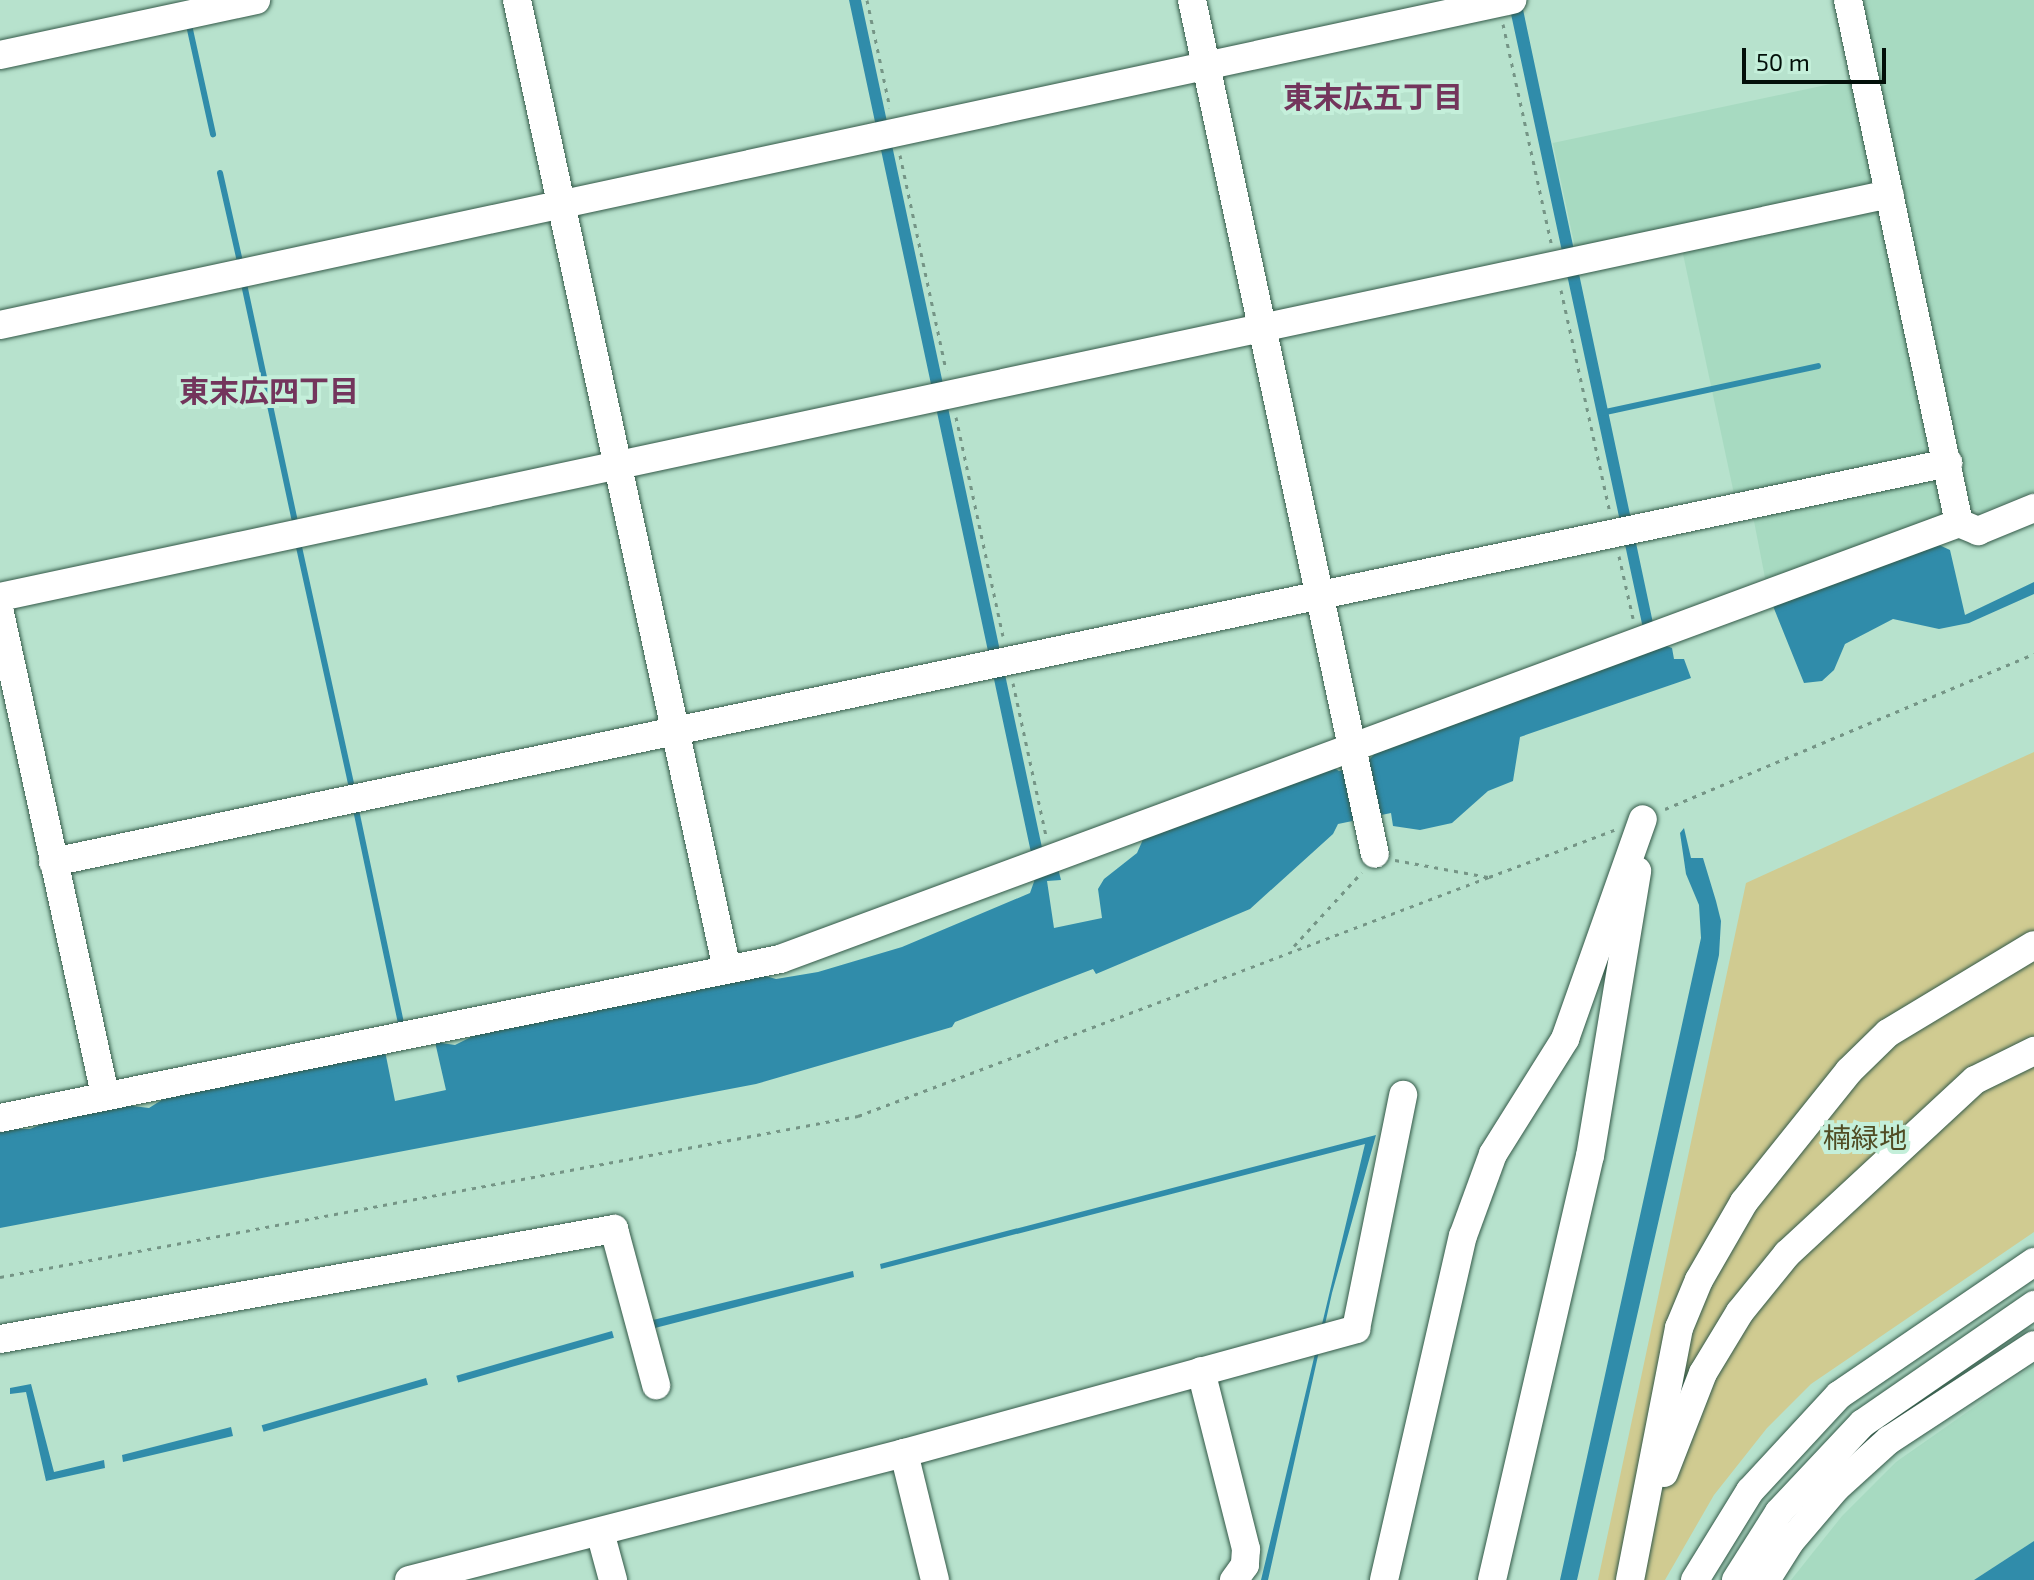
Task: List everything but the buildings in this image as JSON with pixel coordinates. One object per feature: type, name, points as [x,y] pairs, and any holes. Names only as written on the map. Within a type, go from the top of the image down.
[{"type":"street","points":[[0,55],[256,0]]},
{"type":"street","points":[[517,0],[727,970]]},
{"type":"street","points":[[1192,0],[1373,845]]},
{"type":"street","points":[[1848,0],[1959,523]]},
{"type":"street","points":[[0,325],[562,207],[1505,2]]},
{"type":"street","points":[[0,597],[1889,194]]},
{"type":"street","points":[[53,862],[1948,463]]},
{"type":"street","points":[[0,1118],[780,959],[1043,862],[1352,754],[1646,639],[1959,523],[1978,531],[2034,508]]},
{"type":"street","points":[[0,613],[105,1096]]},
{"type":"street","points":[[1384,1580],[1463,1236],[1493,1154],[1565,1039],[1643,819]]},
{"type":"street","points":[[1492,1580],[1590,1156],[1643,819]]},
{"type":"street","points":[[1630,1580],[1648,1502],[1667,1368],[1679,1328],[1699,1280],[1744,1202],[1849,1071],[1888,1033],[2034,945]]},
{"type":"street","points":[[1648,1502],[1703,1373],[1740,1312],[1787,1254],[1975,1080],[2034,1051]]},
{"type":"street","points":[[409,1580],[904,1453],[1356,1329],[1403,1095]]},
{"type":"street","points":[[0,1339],[614,1229],[656,1385]]},
{"type":"street","points":[[1695,1580],[1750,1491],[1839,1395],[2034,1262]]},
{"type":"street","points":[[1736,1580],[1779,1512],[1863,1423],[2034,1305]]},
{"type":"street","points":[[1766,1580],[1790,1542],[1836,1488],[1889,1440],[2034,1345]]},
{"type":"street","points":[[1201,1371],[1246,1549],[1245,1565],[1234,1580]]},
{"type":"street","points":[[904,1453],[935,1580]]},
{"type":"street","points":[[600,1532],[613,1580]]},
{"type":"path","points":[[867,0],[887,136],[1043,862]]},
{"type":"path","points":[[1505,2],[1646,639]]},
{"type":"path","points":[[0,1277],[858,1116],[1292,949],[1643,819],[2034,654]]},
{"type":"path","points":[[1292,949],[1345,895],[1373,845],[1489,877]]},
{"type":"shaded area","points":[[1862,0],[2034,0],[2034,491],[1982,512],[1971,508]]},
{"type":"shaded area","points":[[1854,79],[1876,184],[1575,248],[1553,143]]},
{"type":"shaded area","points":[[1882,209],[1934,454],[1734,496],[1682,251]]},
{"type":"shaded area","points":[[1936,474],[1948,515],[1767,588],[1752,511]]},
{"type":"shaded area","points":[[2034,1365],[2034,1541],[1974,1580],[1791,1580],[1842,1516],[1896,1462]]},
{"type":"green space","name":"楠緑地","points":[[2034,752],[2034,1232],[1811,1384],[1767,1428],[1714,1495],[1665,1580],[1598,1580],[1746,883]]},
{"type":"water","points":[[849,0],[861,0],[1047,871],[1058,868],[1061,880],[1047,881],[1054,928],[1102,918],[1098,889],[1104,879],[1137,853],[1145,835],[1331,766],[1339,771],[1365,765],[1381,746],[1647,647],[1508,0],[1521,0],[1657,642],[1672,648],[1674,659],[1684,659],[1691,678],[1520,737],[1513,781],[1488,791],[1452,823],[1420,830],[1393,826],[1391,813],[1338,824],[1333,834],[1250,909],[1096,974],[1093,969],[955,1022],[952,1027],[756,1084],[0,1228],[0,1129],[30,1129],[59,1117],[125,1105],[149,1108],[168,1096],[385,1051],[395,1101],[446,1090],[435,1042],[455,1045],[479,1033],[762,975],[776,979],[818,972],[902,947],[1030,893],[1036,876]]},
{"type":"water","points":[[1937,544],[1950,550],[1965,615],[2034,582],[2034,594],[1969,623],[1939,629],[1893,619],[1845,644],[1834,670],[1822,681],[1804,683],[1773,606]]},
{"type":"water","points":[[1684,828],[1691,858],[1703,858],[1716,901],[1721,921],[1719,955],[1577,1580],[1560,1580],[1701,938],[1699,905],[1686,874],[1680,833]]},
{"type":"water","points":[[1376,1135],[1332,1293],[1268,1580],[1261,1580],[1365,1144],[881,1269],[880,1264]]},
{"type":"water","points":[[853,1271],[854,1277],[655,1328],[653,1320]]},
{"type":"water","points":[[612,1331],[614,1338],[458,1382],[456,1376]]},
{"type":"water","points":[[426,1378],[428,1385],[264,1432],[262,1425]]},
{"type":"water","points":[[31,1384],[54,1472],[104,1460],[105,1468],[46,1481],[26,1392],[10,1394],[10,1388]]},
{"type":"water","points":[[231,1427],[233,1436],[123,1462],[122,1455]]},
{"type":"water","points":[[2034,1541],[2034,1580],[1974,1580]]},
{"type":"waterway","points":[[189,25],[213,134]]},
{"type":"waterway","points":[[220,173],[240,262]]},
{"type":"waterway","points":[[244,284],[296,527]]},
{"type":"waterway","points":[[1601,413],[1818,366]]},
{"type":"waterway","points":[[299,547],[352,788]]},
{"type":"waterway","points":[[355,805],[401,1023]]},
{"type":"district","name":"東末広五丁目","points":[[1373,96]]},
{"type":"district","name":"東末広四丁目","points":[[269,390]]}]
